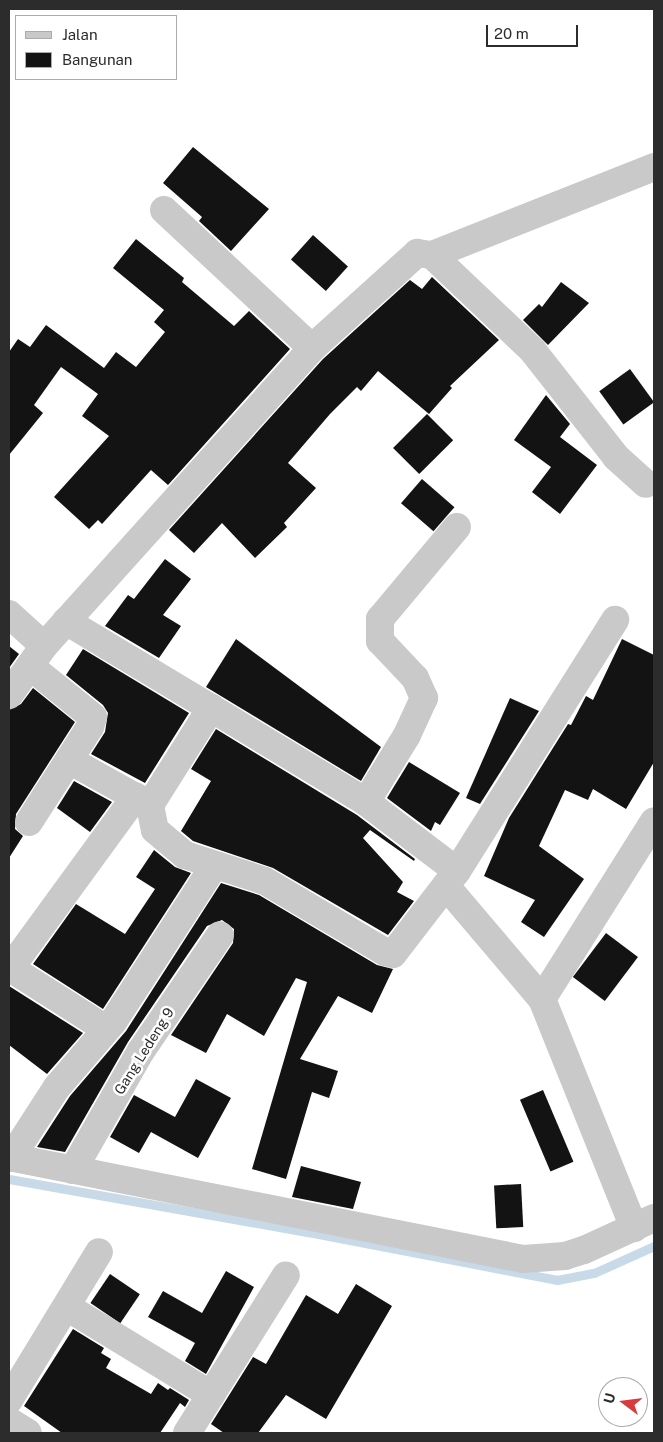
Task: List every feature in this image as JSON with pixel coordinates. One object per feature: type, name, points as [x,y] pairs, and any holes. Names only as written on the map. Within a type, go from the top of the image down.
[{"type":"street","points":[[9,695],[37,656],[66,621],[312,348],[413,255],[432,255],[654,167]]},
{"type":"street","points":[[164,210],[312,348]]},
{"type":"street","points":[[432,255],[533,351],[611,451],[646,484]]},
{"type":"street","points":[[366,802],[407,734],[424,698],[415,678],[380,641],[380,619],[456,527]]},
{"type":"street","points":[[9,614],[37,656],[93,717],[90,728],[29,822]]},
{"type":"street","points":[[69,760],[143,800],[151,822],[161,837],[185,855],[265,882],[385,952],[393,954],[452,878],[615,620]]},
{"type":"street","points":[[66,621],[366,802],[452,878],[542,999],[644,1223],[565,1256],[522,1259],[10,1158],[54,1092],[106,1029],[214,866]]},
{"type":"street","points":[[106,1029],[9,969],[143,800],[211,708]]},
{"type":"street","points":[[542,999],[654,821]]},
{"type":"street","name":"Gang Ledeng 9","points":[[74,1170],[141,1051],[220,935]]},
{"type":"street","points":[[9,1400],[99,1252]]},
{"type":"street","points":[[188,1433],[286,1275]]},
{"type":"street","points":[[67,1307],[211,1395]]},
{"type":"street","points":[[9,1421],[28,1433]]},
{"type":"building","points":[[193,147],[269,209],[231,251],[199,221],[202,217],[163,183]]},
{"type":"building","points":[[313,235],[348,266],[326,291],[291,260]]},
{"type":"building","points":[[136,239],[184,278],[182,282],[234,326],[249,311],[290,349],[168,485],[151,470],[102,524],[98,520],[89,529],[54,497],[109,436],[82,416],[98,394],[61,367],[34,405],[43,413],[9,455],[9,352],[18,339],[30,347],[46,325],[104,368],[116,352],[136,367],[165,332],[154,322],[164,310],[113,268]]},
{"type":"building","points":[[432,277],[499,340],[450,386],[452,388],[429,414],[378,371],[361,391],[357,387],[330,414],[288,463],[316,488],[284,523],[287,527],[255,558],[222,523],[194,553],[169,530],[323,359],[410,280],[422,289]]},
{"type":"building","points":[[561,282],[589,303],[548,345],[523,320],[539,304],[542,307]]},
{"type":"building","points":[[630,369],[654,402],[623,425],[599,391]]},
{"type":"building","points":[[546,395],[570,424],[560,437],[597,465],[560,514],[532,492],[551,467],[514,440]]},
{"type":"building","points":[[427,414],[453,440],[419,474],[393,448]]},
{"type":"building","points":[[422,479],[454,507],[433,531],[401,503]]},
{"type":"building","points":[[165,559],[191,579],[163,615],[181,626],[159,658],[105,626],[128,595],[134,599]]},
{"type":"building","points":[[236,639],[381,747],[361,781],[206,687]]},
{"type":"building","points":[[622,639],[654,655],[654,762],[626,809],[593,789],[588,800],[565,790],[539,846],[584,879],[544,937],[521,922],[535,900],[484,876],[509,818],[568,724],[571,725],[586,696],[593,700]]},
{"type":"building","points":[[9,646],[19,654],[9,668]]},
{"type":"building","points":[[83,649],[189,713],[145,783],[91,754],[105,732],[108,713],[103,705],[66,675]]},
{"type":"building","points":[[33,688],[75,722],[16,814],[15,829],[23,836],[9,858],[9,710],[21,704]]},
{"type":"building","points":[[510,698],[539,711],[480,804],[466,798]]},
{"type":"building","points":[[216,729],[357,815],[415,859],[414,861],[370,830],[363,838],[403,882],[397,892],[414,901],[388,935],[273,868],[193,841],[181,831],[211,781],[191,769]]},
{"type":"building","points":[[409,762],[460,793],[440,825],[435,822],[431,831],[387,798]]},
{"type":"building","points":[[74,781],[112,802],[90,832],[57,808]]},
{"type":"building","points":[[154,850],[175,867],[191,873],[103,1009],[33,964],[76,904],[125,934],[155,889],[136,877]]},
{"type":"building","points":[[221,883],[259,895],[377,965],[393,969],[372,1013],[338,996],[300,1059],[338,1071],[329,1098],[312,1092],[286,1179],[252,1169],[307,982],[296,978],[264,1036],[227,1014],[206,1053],[171,1035],[233,943],[234,929],[222,920],[207,926],[128,1042],[65,1152],[37,1147],[70,1096],[126,1031]]},
{"type":"building","points":[[606,933],[638,957],[605,1001],[573,977]]},
{"type":"building","points":[[9,986],[83,1033],[47,1074],[9,1045]]},
{"type":"building","points":[[196,1079],[231,1098],[198,1158],[151,1132],[139,1153],[110,1137],[134,1095],[175,1117]]},
{"type":"building","points":[[543,1090],[573,1162],[550,1172],[520,1100]]},
{"type":"building","points":[[301,1166],[361,1182],[353,1209],[292,1197]]},
{"type":"building","points":[[521,1184],[523,1227],[496,1228],[494,1185]]},
{"type":"building","points":[[226,1271],[254,1287],[206,1374],[185,1361],[195,1343],[148,1317],[163,1291],[202,1313]]},
{"type":"building","points":[[110,1274],[140,1294],[120,1323],[90,1303]]},
{"type":"building","points":[[356,1284],[392,1306],[326,1419],[286,1395],[258,1433],[224,1433],[211,1424],[253,1357],[266,1364],[306,1295],[338,1314]]},
{"type":"building","points":[[73,1329],[104,1348],[101,1353],[111,1359],[106,1368],[151,1394],[158,1383],[168,1390],[170,1388],[189,1400],[185,1407],[180,1403],[160,1433],[62,1433],[24,1406]]},
{"type":"waterway","points":[[9,1179],[308,1232],[557,1280],[594,1273],[654,1246]]}]
